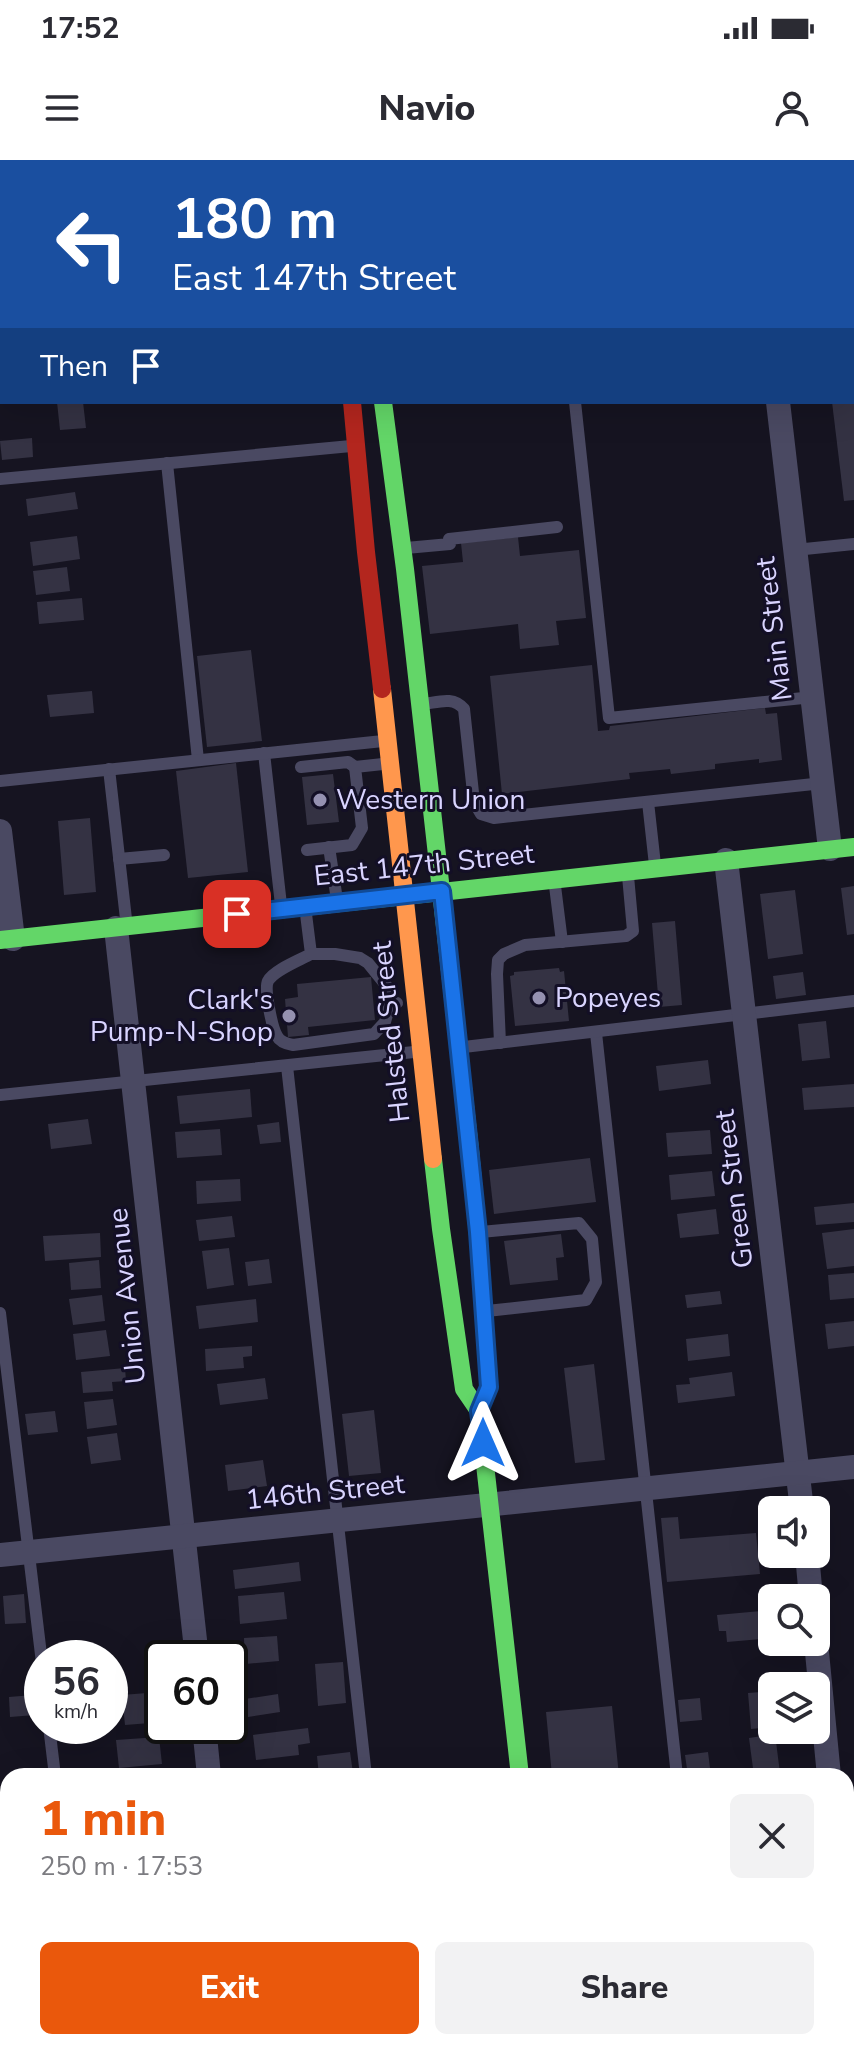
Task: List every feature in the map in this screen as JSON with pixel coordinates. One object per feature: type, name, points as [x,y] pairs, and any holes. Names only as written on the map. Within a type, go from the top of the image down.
[{"type":"main road","name":"Halsted Street","points":[[352,404],[390,763],[393,825],[405,895],[416,1001],[438,1050],[478,1232],[489,1387],[479,1411]]},
{"type":"main road","name":"Halsted Street","points":[[383,404],[442,891],[438,1050],[441,1229],[464,1389],[479,1411],[519,1768]]},
{"type":"main road","name":"East 147th Street","points":[[6,939],[842,848]]},
{"type":"street","name":"Main Street","points":[[778,404],[823,783],[842,848]]},
{"type":"street","points":[[0,831],[6,939]]},
{"type":"street","name":"Green Street","points":[[726,860],[801,1496]]},
{"type":"street","name":"Union Avenue","points":[[121,927],[133,1081],[195,1640]]},
{"type":"street","name":"146th Street","points":[[0,1555],[854,1467]]},
{"type":"street","points":[[817,1656],[828,1768]]},
{"type":"street","points":[[206,1744],[208,1768]]},
{"type":"lane","points":[[575,404],[609,718],[813,697]]},
{"type":"lane","points":[[0,479],[356,445]]},
{"type":"lane","points":[[167,463],[198,760]]},
{"type":"lane","points":[[402,549],[450,544],[449,539],[557,527]]},
{"type":"lane","points":[[795,550],[854,544]]},
{"type":"lane","points":[[420,704],[452,700],[464,709],[474,802],[481,814],[494,818],[823,783]]},
{"type":"lane","points":[[0,781],[387,741]]},
{"type":"lane","points":[[264,753],[282,909]]},
{"type":"lane","points":[[301,767],[348,762],[355,767],[390,763]]},
{"type":"lane","points":[[307,850],[352,845],[367,827],[355,767]]},
{"type":"lane","points":[[109,769],[119,859],[121,927]]},
{"type":"lane","points":[[648,802],[655,868]]},
{"type":"lane","points":[[329,847],[338,903]]},
{"type":"lane","points":[[119,859],[164,855]]},
{"type":"lane","points":[[500,1043],[498,960],[525,945],[626,936],[633,931],[627,871]]},
{"type":"lane","points":[[554,879],[562,942]]},
{"type":"lane","points":[[305,907],[311,954]]},
{"type":"lane","points":[[311,954],[360,958],[368,963],[389,989],[390,1004],[385,1022],[374,1034],[293,1045],[277,1037],[266,993],[267,982],[274,974],[311,954]]},
{"type":"lane","points":[[390,1004],[416,1001]]},
{"type":"lane","points":[[0,1095],[596,1033],[854,1001]]},
{"type":"lane","points":[[596,1033],[676,1768]]},
{"type":"lane","points":[[287,1066],[365,1768]]},
{"type":"lane","points":[[478,1232],[579,1223],[592,1239],[596,1282],[586,1300],[484,1311]]},
{"type":"lane","points":[[0,1313],[39,1640]]},
{"type":"lane","points":[[51,1744],[54,1768]]},
{"type":"building","points":[[57,404],[83,404],[86,428],[60,430]]},
{"type":"building","points":[[832,404],[854,404],[854,500],[844,501]]},
{"type":"building","points":[[32,438],[33,457],[2,460],[0,441]]},
{"type":"building","points":[[75,492],[78,509],[28,516],[26,499]]},
{"type":"building","points":[[77,536],[80,559],[33,566],[30,542]]},
{"type":"building","points":[[518,537],[520,556],[579,550],[586,618],[556,621],[559,645],[520,649],[518,624],[430,634],[422,566],[463,562],[461,543]]},
{"type":"building","points":[[67,567],[70,591],[36,595],[33,571]]},
{"type":"building","points":[[82,598],[84,620],[39,624],[37,602]]},
{"type":"building","points":[[251,650],[262,741],[207,747],[197,656]]},
{"type":"building","points":[[592,665],[598,731],[609,730],[610,726],[765,708],[766,714],[777,713],[782,760],[715,764],[715,769],[671,774],[670,769],[629,773],[630,779],[502,794],[490,676]]},
{"type":"building","points":[[92,691],[94,713],[50,717],[47,695]]},
{"type":"building","points":[[236,763],[248,872],[188,878],[176,771]]},
{"type":"building","name":"Western Union","points":[[333,774],[339,822],[307,825],[302,777]]},
{"type":"building","points":[[90,818],[96,892],[64,895],[58,821]]},
{"type":"building","points":[[854,886],[854,934],[847,935],[841,888]]},
{"type":"building","points":[[795,890],[803,954],[768,959],[760,894]]},
{"type":"building","points":[[675,921],[682,1005],[659,1007],[652,923]]},
{"type":"building","name":"Popeyes","points":[[559,968],[560,972],[564,971],[569,1021],[515,1026],[510,976],[514,972]]},
{"type":"building","points":[[803,972],[806,995],[776,999],[773,976]]},
{"type":"building","points":[[371,977],[375,1020],[308,1027],[309,1035],[288,1037],[285,999],[298,997],[297,984]]},
{"type":"building","points":[[826,1021],[830,1058],[802,1061],[798,1024]]},
{"type":"building","points":[[708,1060],[711,1084],[659,1091],[656,1066]]},
{"type":"building","points":[[854,1084],[854,1107],[804,1110],[802,1088]]},
{"type":"building","points":[[250,1089],[252,1117],[180,1124],[177,1096]]},
{"type":"building","points":[[88,1119],[92,1144],[51,1149],[48,1124]]},
{"type":"building","points":[[279,1122],[281,1142],[260,1144],[257,1125]]},
{"type":"building","points":[[220,1129],[222,1155],[177,1158],[175,1132]]},
{"type":"building","points":[[710,1130],[712,1154],[668,1157],[666,1133]]},
{"type":"building","points":[[590,1158],[596,1202],[494,1214],[489,1170]]},
{"type":"building","points":[[712,1171],[715,1196],[671,1200],[669,1175]]},
{"type":"building","points":[[240,1179],[241,1201],[197,1204],[196,1181]]},
{"type":"building","points":[[854,1203],[854,1222],[816,1225],[814,1207]]},
{"type":"building","points":[[716,1209],[719,1234],[680,1238],[677,1214]]},
{"type":"building","points":[[232,1216],[235,1237],[199,1241],[196,1220]]},
{"type":"building","points":[[854,1229],[854,1266],[827,1269],[822,1233]]},
{"type":"building","points":[[100,1233],[101,1257],[45,1261],[43,1236]]},
{"type":"building","points":[[561,1234],[564,1257],[556,1258],[558,1280],[510,1285],[504,1241]]},
{"type":"building","points":[[229,1248],[234,1285],[207,1289],[202,1251]]},
{"type":"building","points":[[269,1259],[272,1283],[248,1286],[245,1262]]},
{"type":"building","points":[[99,1260],[101,1288],[71,1290],[69,1263]]},
{"type":"building","points":[[854,1273],[854,1298],[830,1300],[828,1275]]},
{"type":"building","points":[[720,1291],[722,1304],[687,1308],[685,1295]]},
{"type":"building","points":[[102,1295],[105,1321],[73,1325],[69,1299]]},
{"type":"building","points":[[256,1299],[258,1322],[199,1329],[196,1306]]},
{"type":"building","points":[[854,1321],[854,1346],[828,1349],[825,1324]]},
{"type":"building","points":[[106,1330],[110,1356],[76,1360],[73,1334]]},
{"type":"building","points":[[728,1334],[730,1356],[688,1361],[686,1339]]},
{"type":"building","points":[[252,1346],[252,1356],[243,1357],[244,1368],[206,1371],[205,1349]]},
{"type":"building","points":[[594,1364],[605,1460],[575,1463],[564,1368]]},
{"type":"building","points":[[125,1368],[126,1381],[112,1382],[113,1391],[83,1393],[81,1372]]},
{"type":"building","points":[[732,1372],[735,1396],[678,1403],[676,1385],[690,1384],[689,1378]]},
{"type":"building","points":[[265,1378],[268,1399],[220,1405],[217,1384]]},
{"type":"building","points":[[113,1399],[117,1425],[87,1429],[84,1402]]},
{"type":"building","points":[[374,1410],[381,1473],[349,1476],[342,1414]]},
{"type":"building","points":[[55,1411],[58,1432],[28,1435],[25,1414]]},
{"type":"building","points":[[117,1433],[121,1460],[91,1464],[87,1437]]},
{"type":"building","points":[[263,1460],[267,1486],[228,1491],[225,1465]]},
{"type":"building","points":[[678,1517],[680,1539],[756,1533],[760,1574],[667,1582],[661,1518]]},
{"type":"building","points":[[299,1562],[301,1581],[235,1589],[233,1570]]},
{"type":"building","points":[[284,1592],[287,1619],[240,1624],[238,1596]]},
{"type":"building","points":[[24,1594],[26,1623],[5,1624],[3,1596]]},
{"type":"building","points":[[758,1611],[758,1639],[727,1642],[726,1631],[719,1631],[717,1615]]},
{"type":"building","points":[[277,1636],[279,1661],[248,1664],[248,1640],[244,1638]]},
{"type":"building","points":[[343,1662],[346,1703],[318,1706],[315,1664]]},
{"type":"building","points":[[758,1692],[758,1728],[751,1729],[748,1693]]},
{"type":"building","points":[[144,1693],[144,1723],[128,1725],[128,1695]]},
{"type":"building","points":[[278,1694],[280,1712],[248,1717],[248,1699]]},
{"type":"building","points":[[24,1696],[24,1716],[10,1717],[9,1697]]},
{"type":"building","points":[[700,1698],[702,1720],[680,1722],[678,1700]]},
{"type":"building","points":[[612,1706],[618,1768],[551,1768],[546,1712]]},
{"type":"building","points":[[308,1728],[310,1743],[298,1745],[299,1755],[256,1760],[253,1735]]},
{"type":"building","points":[[758,1737],[758,1744],[776,1744],[779,1768],[753,1768],[749,1738]]},
{"type":"building","points":[[144,1738],[144,1744],[160,1744],[162,1764],[119,1768],[116,1744],[128,1744],[128,1739]]},
{"type":"building","points":[[350,1752],[352,1768],[318,1768],[317,1756]]},
{"type":"building","points":[[708,1752],[710,1768],[687,1768],[685,1755]]},
{"type":"traffic: fast","points":[[383,404],[405,569],[479,1246]]},
{"type":"traffic: fast","points":[[0,940],[854,847]]},
{"type":"traffic: fast","points":[[433,1159],[464,1389],[479,1411],[519,1768]]},
{"type":"traffic: slow","points":[[382,689],[433,1159]]},
{"type":"traffic: jam","points":[[352,404],[382,689]]},
{"type":"traffic: jam","points":[[479,1246],[489,1387],[481,1406]]},
{"type":"place","name":"Western Union","points":[[320,800]]},
{"type":"place","name":"Popeyes","points":[[539,998]]},
{"type":"place","name":"Clark's Pump-N-Shop","points":[[289,1016]]},
{"type":"route","points":[[237,914],[442,891],[478,1232],[489,1387],[479,1411],[483,1443]]}]
